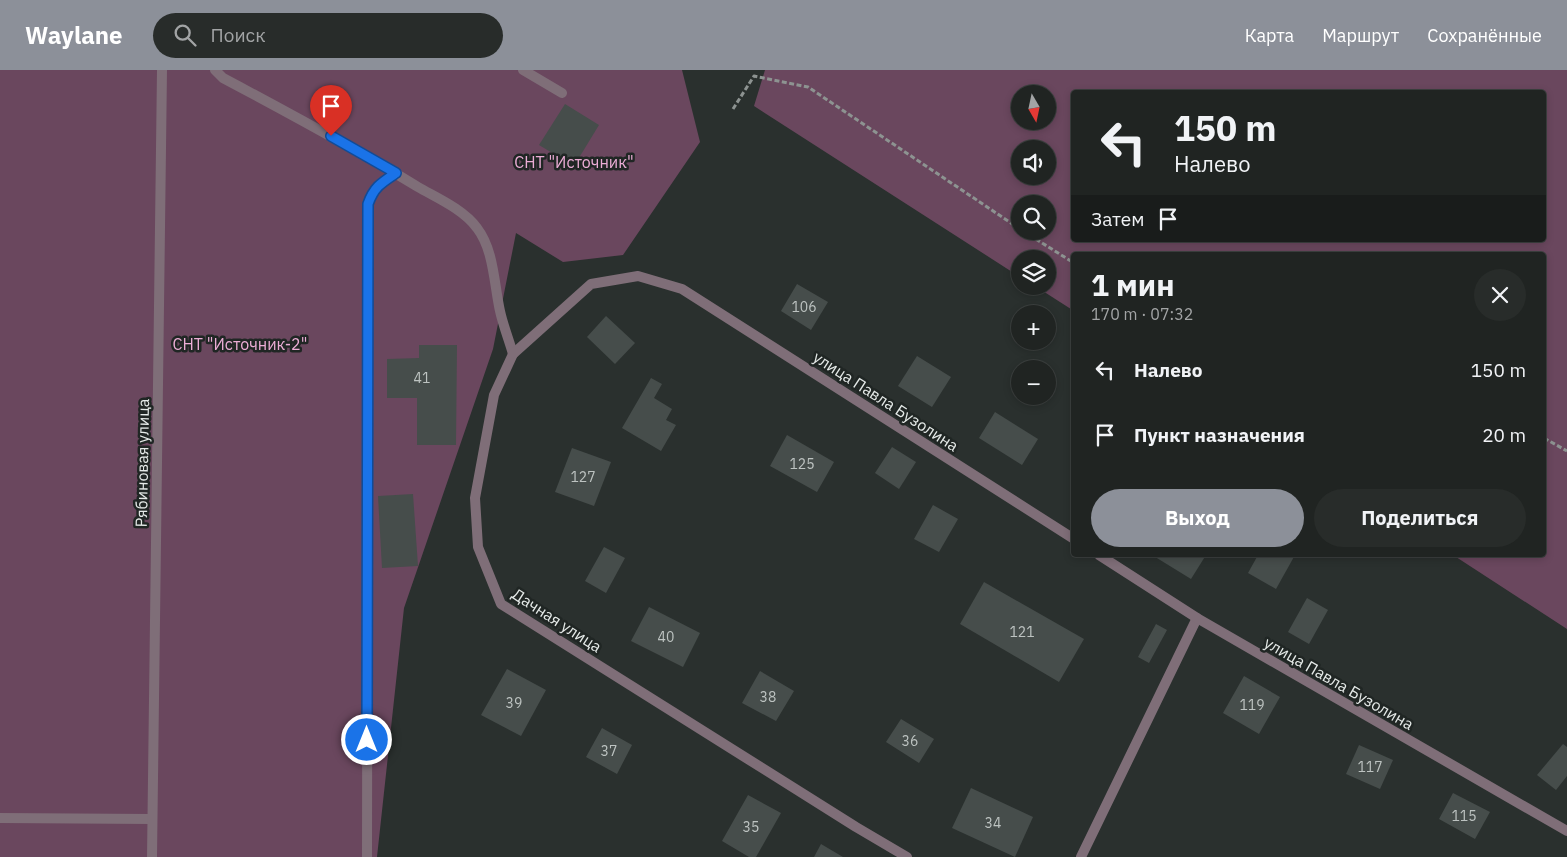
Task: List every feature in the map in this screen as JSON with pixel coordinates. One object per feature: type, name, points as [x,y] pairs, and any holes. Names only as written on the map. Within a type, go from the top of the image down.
[{"type":"street","name":"Рябиновая улица","points":[[152,857],[162,70]]},
{"type":"street","points":[[215,70],[223,78],[315,126],[396,173],[459,212],[477,228],[490,260],[500,313],[513,354]]},
{"type":"street","points":[[523,70],[562,93]]},
{"type":"street","points":[[367,857],[368,204],[372,192],[379,184],[396,173]]},
{"type":"street","name":"Дачная улица","points":[[682,289],[638,276],[591,284],[513,354],[494,395],[475,498],[478,547],[501,604],[907,857]]},
{"type":"street","name":"улица Павла Бузолина","points":[[682,289],[1071,537]]},
{"type":"street","name":"улица Павла Бузолина","points":[[1102,557],[1198,618],[1567,831]]},
{"type":"street","points":[[1081,857],[1198,618]]},
{"type":"street","points":[[0,818],[152,820]]},
{"type":"path","points":[[734,109],[754,76],[808,87],[1011,223]]},
{"type":"path","points":[[1037,240],[1071,261]]},
{"type":"path","points":[[1546,439],[1567,451]]},
{"type":"green space","name":"СНТ \"Источник-2\"","points":[[0,70],[682,70],[700,142],[623,255],[563,262],[516,233],[493,349],[404,608],[377,857],[0,857]]},
{"type":"green space","points":[[765,70],[1567,70],[1567,629],[1456,557],[1546,557],[1546,252],[1071,252],[1071,309],[1049,295],[1056,295],[1056,250],[1011,250],[1011,271],[754,106]]},
{"type":"building","points":[[565,104],[599,125],[574,166],[539,145]]},
{"type":"building","points":[[797,284],[828,302],[811,330],[781,311]]},
{"type":"building","points":[[606,316],[635,343],[615,364],[587,337]]},
{"type":"building","points":[[419,345],[457,345],[456,445],[417,445],[417,398],[387,398],[387,359],[419,358]]},
{"type":"building","points":[[917,356],[951,377],[932,407],[898,386]]},
{"type":"building","points":[[651,378],[662,384],[654,398],[672,409],[666,420],[676,425],[661,451],[622,428]]},
{"type":"building","points":[[995,412],[1038,439],[1022,465],[979,438]]},
{"type":"building","points":[[787,435],[834,462],[817,492],[770,466]]},
{"type":"building","points":[[892,447],[916,462],[899,489],[875,473]]},
{"type":"building","points":[[572,448],[611,462],[594,506],[555,492]]},
{"type":"building","points":[[413,494],[418,566],[382,568],[378,496]]},
{"type":"building","points":[[933,505],[958,519],[939,552],[914,539]]},
{"type":"building","points":[[604,547],[625,558],[606,593],[585,581]]},
{"type":"building","points":[[1155,557],[1205,557],[1191,579]]},
{"type":"building","points":[[1257,557],[1294,557],[1276,589],[1248,573]]},
{"type":"building","points":[[984,582],[1084,639],[1059,682],[960,624]]},
{"type":"building","points":[[1307,598],[1328,610],[1309,644],[1288,632]]},
{"type":"building","points":[[649,607],[700,633],[683,667],[631,641]]},
{"type":"building","points":[[1156,624],[1167,630],[1149,663],[1138,657]]},
{"type":"building","points":[[507,669],[546,690],[521,736],[481,715]]},
{"type":"building","points":[[760,671],[794,691],[776,721],[742,703]]},
{"type":"building","points":[[1244,676],[1280,697],[1259,734],[1223,713]]},
{"type":"building","points":[[901,719],[934,739],[919,763],[886,742]]},
{"type":"building","points":[[602,728],[632,745],[617,774],[586,757]]},
{"type":"building","points":[[1563,744],[1567,747],[1567,776],[1556,790],[1537,775]]},
{"type":"building","points":[[1359,745],[1393,760],[1380,789],[1346,774]]},
{"type":"building","points":[[971,788],[1033,817],[1015,857],[952,828]]},
{"type":"building","points":[[1453,793],[1490,812],[1475,839],[1439,819]]},
{"type":"building","points":[[748,795],[781,813],[756,857],[749,857],[722,841]]},
{"type":"building","points":[[821,844],[843,857],[814,857]]},
{"type":"route","points":[[331,136],[396,173],[379,184],[372,192],[368,204],[367,740]]},
{"type":"park label","name":"СНТ \"Источник\"","points":[[574,162]]}]
